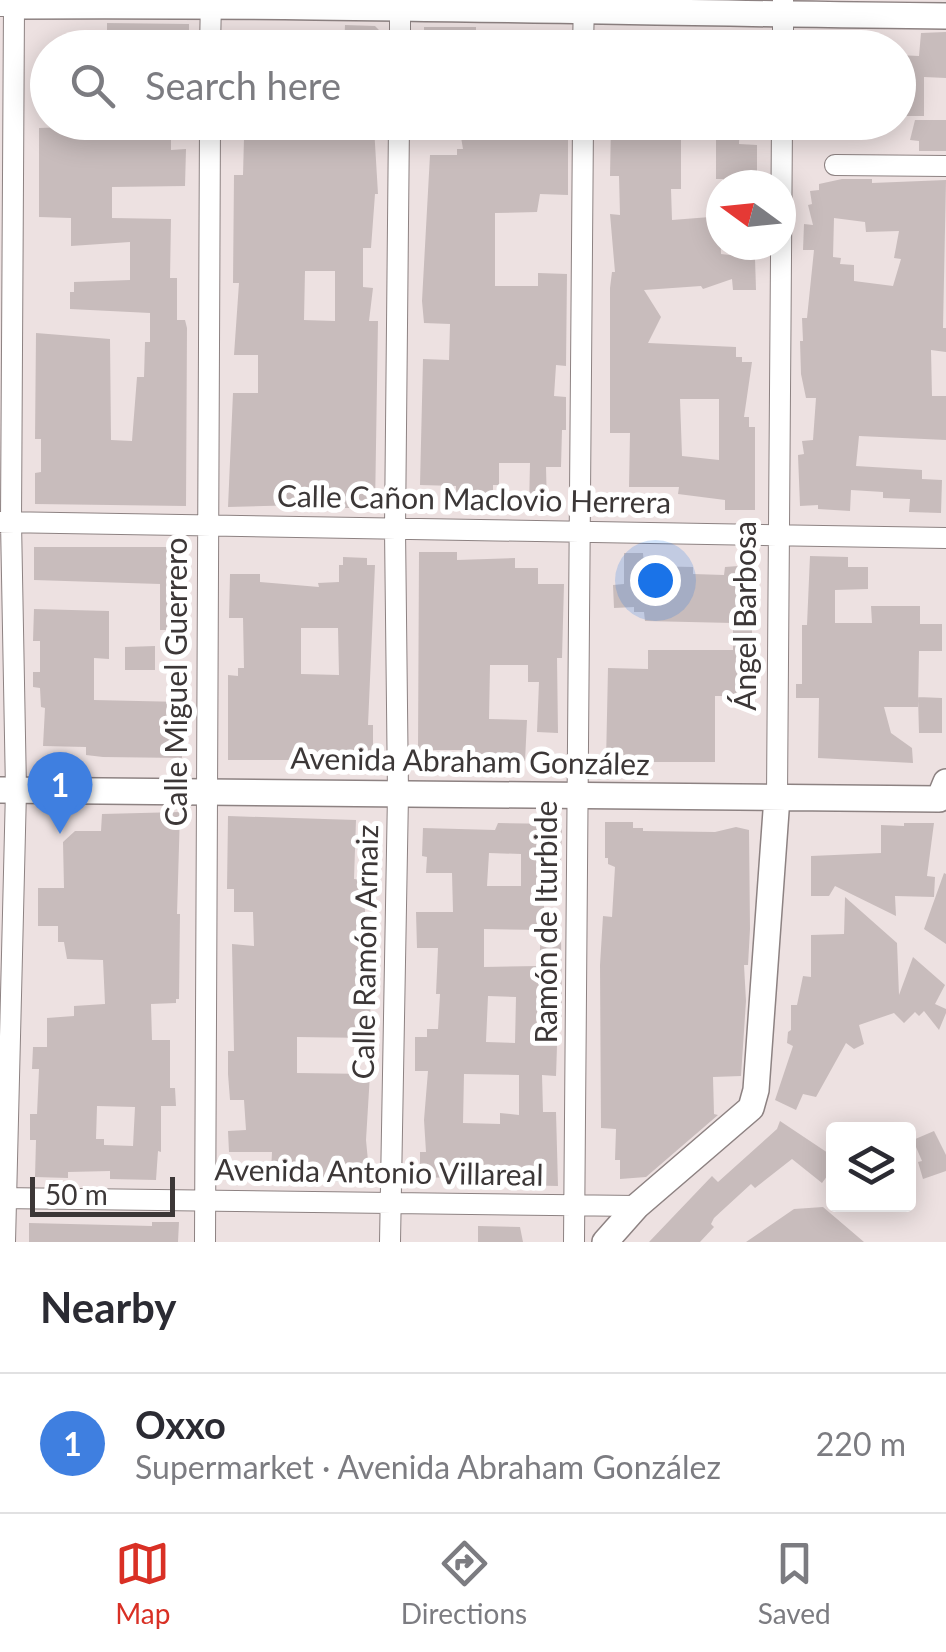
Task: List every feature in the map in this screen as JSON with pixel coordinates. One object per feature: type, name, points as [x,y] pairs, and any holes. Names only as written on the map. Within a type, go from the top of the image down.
[{"type":"main road","points":[[9,4],[783,7],[946,16]]},
{"type":"main road","name":"Avenida Abraham González","points":[[8,790],[778,797],[943,790]]},
{"type":"main road","name":"Ángel Barbosa","points":[[637,1206],[752,1108],[778,797]]},
{"type":"main road","points":[[605,1242],[637,1206]]},
{"type":"street","points":[[210,30],[211,2]]},
{"type":"street","points":[[5,1242],[9,4]]},
{"type":"street","points":[[400,4],[400,30]]},
{"type":"street","name":"Calle Miguel Guerrero","points":[[205,1242],[210,140]]},
{"type":"street","name":"Calle Ramón Arnaiz","points":[[390,1242],[398,794],[395,529],[399,140]]},
{"type":"street","name":"Ramón de Iturbide","points":[[574,1242],[582,140]]},
{"type":"street","name":"Ángel Barbosa","points":[[778,797],[782,140]]},
{"type":"street","points":[[835,165],[946,166]]},
{"type":"street","name":"Calle Cañon Maclovio Herrera","points":[[6,522],[946,538]]},
{"type":"street","name":"Avenida Antonio Villareal","points":[[3,1198],[637,1206]]},
{"type":"building","points":[[107,23],[189,24],[189,30],[107,30]]},
{"type":"building","points":[[345,25],[375,26],[379,30],[345,30]]},
{"type":"building","points":[[424,27],[476,27],[476,30]]},
{"type":"building","points":[[946,32],[946,78],[924,77],[924,116],[916,116],[916,56],[921,33]]},
{"type":"building","points":[[916,120],[946,120],[946,151],[919,151],[919,141],[910,140],[916,140]]},
{"type":"building","points":[[39,140],[171,140],[171,150],[186,149],[185,186],[112,187],[112,218],[171,219],[170,278],[177,278],[177,320],[185,320],[187,328],[186,506],[35,504],[35,473],[41,472],[41,439],[35,439],[36,333],[110,339],[111,440],[132,441],[137,377],[144,377],[145,342],[150,342],[150,313],[70,309],[74,282],[130,280],[130,242],[71,246],[71,218],[39,217]]},
{"type":"building","points":[[244,140],[375,140],[378,194],[371,248],[363,248],[363,287],[373,288],[369,321],[378,321],[375,508],[228,507],[233,393],[258,393],[258,355],[234,355],[239,283],[233,283],[234,175],[243,175]],"holes":[[[305,271],[335,271],[335,321],[304,320]]]},
{"type":"building","points":[[462,140],[568,140],[568,195],[540,194],[537,212],[495,213],[495,286],[538,286],[538,273],[567,274],[566,366],[556,365],[554,396],[566,397],[566,430],[562,430],[561,467],[546,467],[547,508],[529,508],[530,463],[499,463],[499,485],[493,485],[493,508],[473,507],[473,493],[456,493],[456,486],[420,485],[423,359],[449,360],[450,324],[424,323],[430,155],[457,155],[457,149],[463,149]]},
{"type":"building","points":[[611,140],[681,140],[681,189],[671,189],[672,220],[706,217],[706,260],[755,260],[756,290],[733,290],[732,279],[703,289],[701,286],[644,290],[661,317],[648,343],[736,347],[736,357],[752,362],[744,417],[749,417],[749,427],[755,427],[755,510],[725,510],[725,500],[678,494],[679,487],[629,487],[630,433],[610,433],[610,288],[615,272],[610,214],[620,215],[619,176],[610,176]],"holes":[[[680,399],[719,399],[719,460],[682,456]]]},
{"type":"building","points":[[716,140],[757,145],[757,170],[716,170]]},
{"type":"building","points":[[842,179],[872,179],[872,183],[946,180],[946,352],[931,350],[932,396],[946,396],[946,440],[859,436],[856,466],[922,470],[922,479],[942,480],[941,513],[909,512],[910,499],[883,498],[883,492],[851,490],[850,511],[800,506],[798,455],[804,454],[802,441],[813,440],[816,398],[806,398],[801,374],[802,318],[807,318],[814,250],[803,250],[804,224],[813,225],[808,205],[812,204],[810,191],[819,190],[819,184]],"holes":[[[834,218],[865,222],[866,232],[899,231],[894,258],[901,259],[893,286],[854,281],[854,265],[840,264],[841,258],[833,257]]]},
{"type":"building","points":[[34,547],[186,547],[183,622],[177,622],[177,630],[160,630],[160,584],[34,580]]},
{"type":"building","points":[[419,552],[457,552],[457,560],[515,558],[515,568],[538,568],[538,584],[564,584],[562,658],[557,658],[558,733],[537,732],[539,682],[528,682],[528,665],[490,665],[489,719],[527,720],[525,761],[468,758],[468,750],[418,750]]},
{"type":"building","points":[[624,553],[643,553],[644,566],[693,567],[693,574],[724,575],[725,567],[752,565],[752,674],[742,677],[742,696],[715,696],[715,762],[606,762],[608,668],[648,669],[648,650],[733,650],[733,623],[645,621],[644,612],[634,612],[634,607],[614,608],[613,585],[624,584]]},
{"type":"building","points":[[810,556],[848,557],[848,567],[868,567],[868,589],[835,590],[835,623],[872,623],[871,606],[920,606],[920,624],[942,624],[942,651],[919,651],[918,707],[884,707],[891,733],[912,748],[913,763],[818,758],[819,698],[796,698],[796,684],[802,684],[802,625],[807,625]]},
{"type":"building","points":[[343,557],[367,558],[367,565],[375,565],[368,725],[373,725],[373,760],[228,760],[228,675],[238,676],[238,668],[244,668],[243,618],[229,618],[230,574],[260,574],[260,582],[319,587],[318,583],[339,582],[339,565],[343,565]],"holes":[[[301,628],[338,628],[339,675],[301,674]]]},
{"type":"building","points":[[34,609],[109,611],[109,659],[94,658],[94,700],[183,702],[182,758],[103,757],[86,755],[86,747],[43,746],[45,708],[41,707],[40,688],[33,687],[33,672],[40,672],[40,641],[33,641]]},
{"type":"building","points":[[155,646],[155,670],[125,670],[125,647]]},
{"type":"building","points":[[918,697],[942,698],[942,733],[919,733]]},
{"type":"building","points":[[180,812],[179,999],[176,1003],[151,1004],[152,1040],[170,1040],[170,1088],[175,1088],[176,1106],[161,1106],[161,1152],[158,1151],[156,1180],[110,1179],[110,1171],[68,1172],[68,1178],[35,1177],[36,1140],[30,1140],[30,1114],[37,1114],[39,1069],[32,1069],[33,1047],[47,1047],[47,1018],[74,1016],[74,1006],[105,1004],[103,960],[67,959],[64,942],[58,942],[58,926],[38,926],[38,888],[64,888],[63,842],[75,831],[101,831],[102,814]],"holes":[[[97,1106],[135,1107],[133,1146],[104,1145],[104,1139],[96,1139]]]},
{"type":"building","points":[[228,816],[356,820],[354,879],[365,880],[365,951],[370,951],[371,964],[370,1038],[297,1037],[297,1073],[370,1074],[366,1140],[370,1182],[296,1182],[296,1174],[271,1173],[272,1152],[229,1152],[228,1131],[246,1130],[244,1100],[230,1100],[228,1074],[228,1051],[234,1051],[232,944],[254,946],[253,912],[234,912],[234,889],[227,889]]},
{"type":"building","points":[[605,822],[633,822],[633,828],[643,831],[715,832],[736,827],[749,830],[750,929],[748,965],[744,965],[741,1076],[713,1077],[714,1114],[718,1115],[646,1177],[620,1179],[620,1160],[615,1160],[616,1129],[601,1128],[600,965],[603,916],[612,917],[615,867],[605,858]]},
{"type":"building","points":[[498,823],[562,824],[560,894],[544,892],[544,930],[484,929],[484,967],[539,966],[541,930],[556,931],[556,938],[561,938],[562,1017],[558,1016],[556,1076],[542,1075],[543,1112],[556,1112],[558,1186],[480,1184],[480,1179],[420,1177],[420,1152],[426,1152],[428,1071],[415,1071],[415,1037],[427,1037],[427,1029],[438,1029],[440,994],[436,994],[438,948],[417,948],[416,912],[453,912],[452,873],[426,873],[423,828],[495,830]],"holes":[[[489,853],[521,854],[521,886],[487,886]],[[488,996],[516,997],[515,1043],[486,1042]],[[464,1074],[519,1075],[519,1115],[500,1113],[500,1124],[463,1123]]]},
{"type":"building","points":[[934,823],[927,876],[935,877],[934,897],[895,896],[896,916],[835,886],[829,896],[811,896],[811,856],[881,853],[881,825]]},
{"type":"building","points":[[946,874],[946,944],[924,929]]},
{"type":"building","points":[[845,897],[897,943],[899,995],[913,957],[945,985],[935,1004],[946,1009],[946,1013],[939,1030],[924,1011],[919,1016],[915,1012],[904,1023],[894,1013],[859,1025],[864,1044],[854,1049],[846,1043],[816,1097],[803,1094],[796,1110],[775,1100],[793,1046],[787,1043],[791,1005],[797,1005],[803,976],[811,977],[811,935],[844,934]]},
{"type":"building","points":[[780,1121],[826,1152],[826,1178],[822,1183],[792,1159],[755,1188],[751,1184],[714,1218],[714,1227],[700,1242],[649,1242],[712,1176],[718,1182],[777,1129]]},
{"type":"building","points":[[934,1131],[946,1155],[946,1171],[923,1179],[916,1139]]},
{"type":"building","points":[[823,1207],[864,1242],[746,1242],[794,1209]]},
{"type":"building","points":[[152,1222],[179,1222],[178,1242],[29,1242],[29,1223],[152,1226]]},
{"type":"building","points":[[478,1226],[520,1227],[523,1242],[478,1242]]},
{"type":"place","name":"Oxxo","points":[[60,834]]}]
